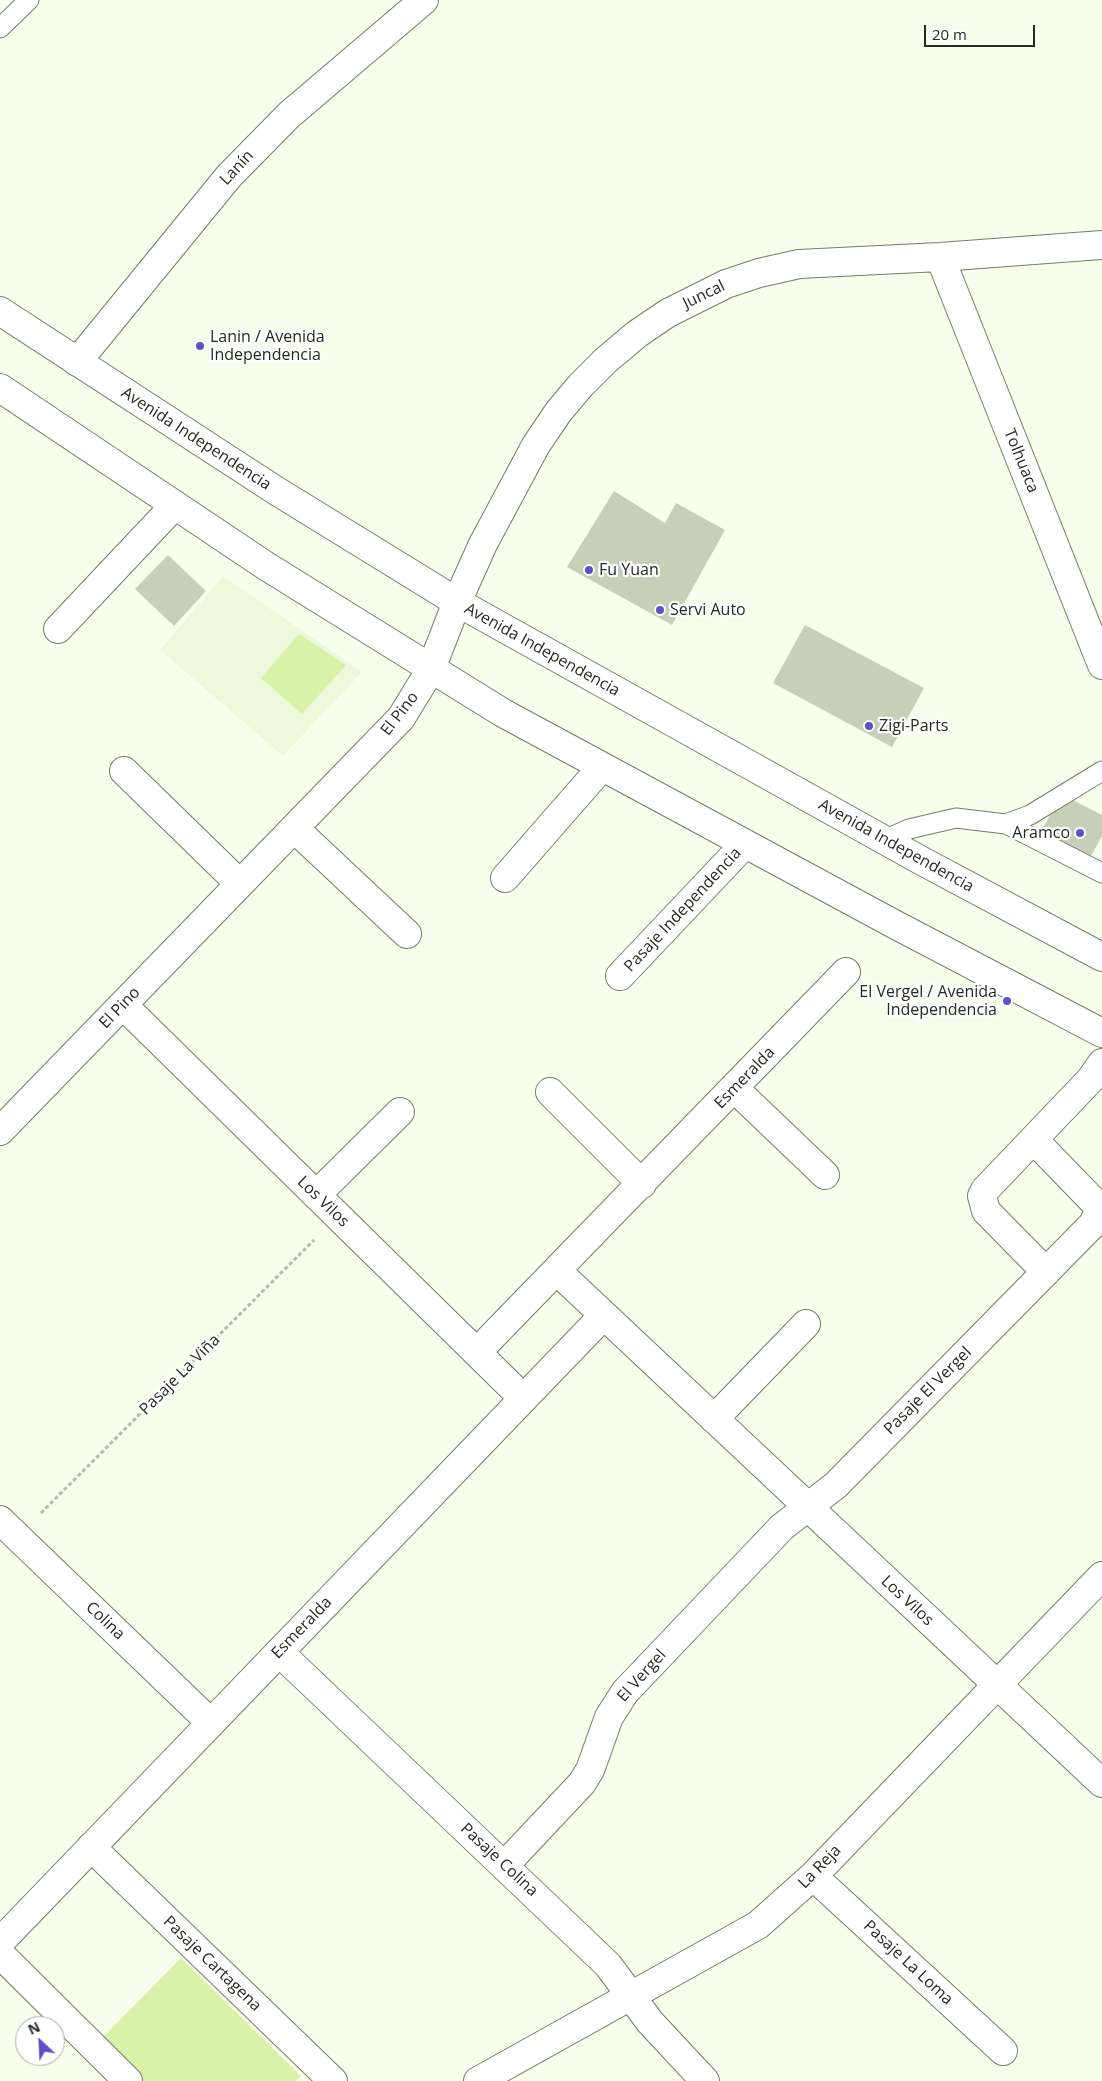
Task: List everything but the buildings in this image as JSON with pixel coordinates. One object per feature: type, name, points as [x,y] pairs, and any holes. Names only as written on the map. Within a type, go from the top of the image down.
[{"type":"street","name":"Lanín","points":[[77,362],[229,176],[290,115],[424,0]]},
{"type":"street","name":"Juncal","points":[[457,602],[483,544],[536,445],[559,411],[605,361],[637,334],[668,313],[698,297],[759,273],[799,264],[940,257],[1102,245]]},
{"type":"street","name":"Tolhuaca","points":[[940,257],[1102,665]]},
{"type":"street","name":"Avenida Independencia","points":[[0,311],[275,490],[457,602],[884,840],[1102,957]]},
{"type":"street","points":[[0,388],[296,585],[503,713],[601,768],[1102,1033]]},
{"type":"street","points":[[58,629],[175,505]]},
{"type":"street","name":"El Pino","points":[[3,1123],[123,1005],[401,718],[431,670],[457,602]]},
{"type":"street","points":[[505,878],[601,768]]},
{"type":"street","points":[[124,771],[240,884]]},
{"type":"street","points":[[294,828],[407,934]]},
{"type":"street","name":"Pasaje Independencia","points":[[620,976],[745,844]]},
{"type":"street","name":"Esmeralda","points":[[477,1352],[735,1089],[846,972]]},
{"type":"street","name":"Los Vilos","points":[[123,1005],[523,1398]]},
{"type":"street","points":[[1046,1272],[986,1211],[982,1201],[985,1190],[1091,1079],[1102,1063]]},
{"type":"street","points":[[735,1089],[825,1175]]},
{"type":"street","points":[[550,1092],[642,1184]]},
{"type":"street","points":[[316,1195],[400,1112]]},
{"type":"street","name":"Pasaje El Vergel","points":[[808,1507],[836,1485],[1094,1223],[1098,1212],[1096,1204],[1091,1197],[1034,1140]]},
{"type":"street","name":"Los Vilos","points":[[557,1271],[1102,1783]]},
{"type":"street","name":"Esmeralda","points":[[0,1942],[604,1314]]},
{"type":"street","points":[[714,1419],[806,1324]]},
{"type":"street","name":"El Vergel","points":[[504,1866],[582,1783],[590,1770],[609,1717],[625,1692],[782,1527],[808,1507]]},
{"type":"street","name":"Colina","points":[[0,1520],[211,1722]]},
{"type":"street","name":"La Reja","points":[[478,2081],[632,1997],[758,1925],[813,1876],[1102,1576]]},
{"type":"street","name":"Pasaje Colina","points":[[279,1652],[608,1966],[650,2022],[705,2081]]},
{"type":"street","name":"Pasaje Cartagena","points":[[91,1848],[333,2081]]},
{"type":"street","name":"Pasaje La Loma","points":[[813,1876],[1003,2051]]},
{"type":"street","points":[[0,1954],[128,2081]]},
{"type":"lane","points":[[0,28],[29,0]]},
{"type":"lane","points":[[1006,824],[1030,815],[1102,771]]},
{"type":"lane","points":[[884,840],[909,829],[956,818],[1006,824],[1102,873]]},
{"type":"path","name":"Pasaje La Viña","points":[[42,1513],[317,1236]]},
{"type":"shaded area","points":[[223,576],[362,672],[283,756],[160,650]]},
{"type":"green space","points":[[299,634],[346,665],[302,714],[261,678]]},
{"type":"green space","points":[[181,1958],[301,2076],[296,2081],[138,2081],[98,2042]]},
{"type":"place","name":"Lanin / Avenida Independencia","points":[[200,346]]},
{"type":"place","name":"Fu Yuan","points":[[589,570]]},
{"type":"place","name":"Servi Auto","points":[[660,610]]},
{"type":"place","name":"Zigi-Parts","points":[[869,726]]},
{"type":"place","name":"Aramco","points":[[1080,833]]},
{"type":"place","name":"El Vergel / Avenida Independencia","points":[[1007,1001]]}]
